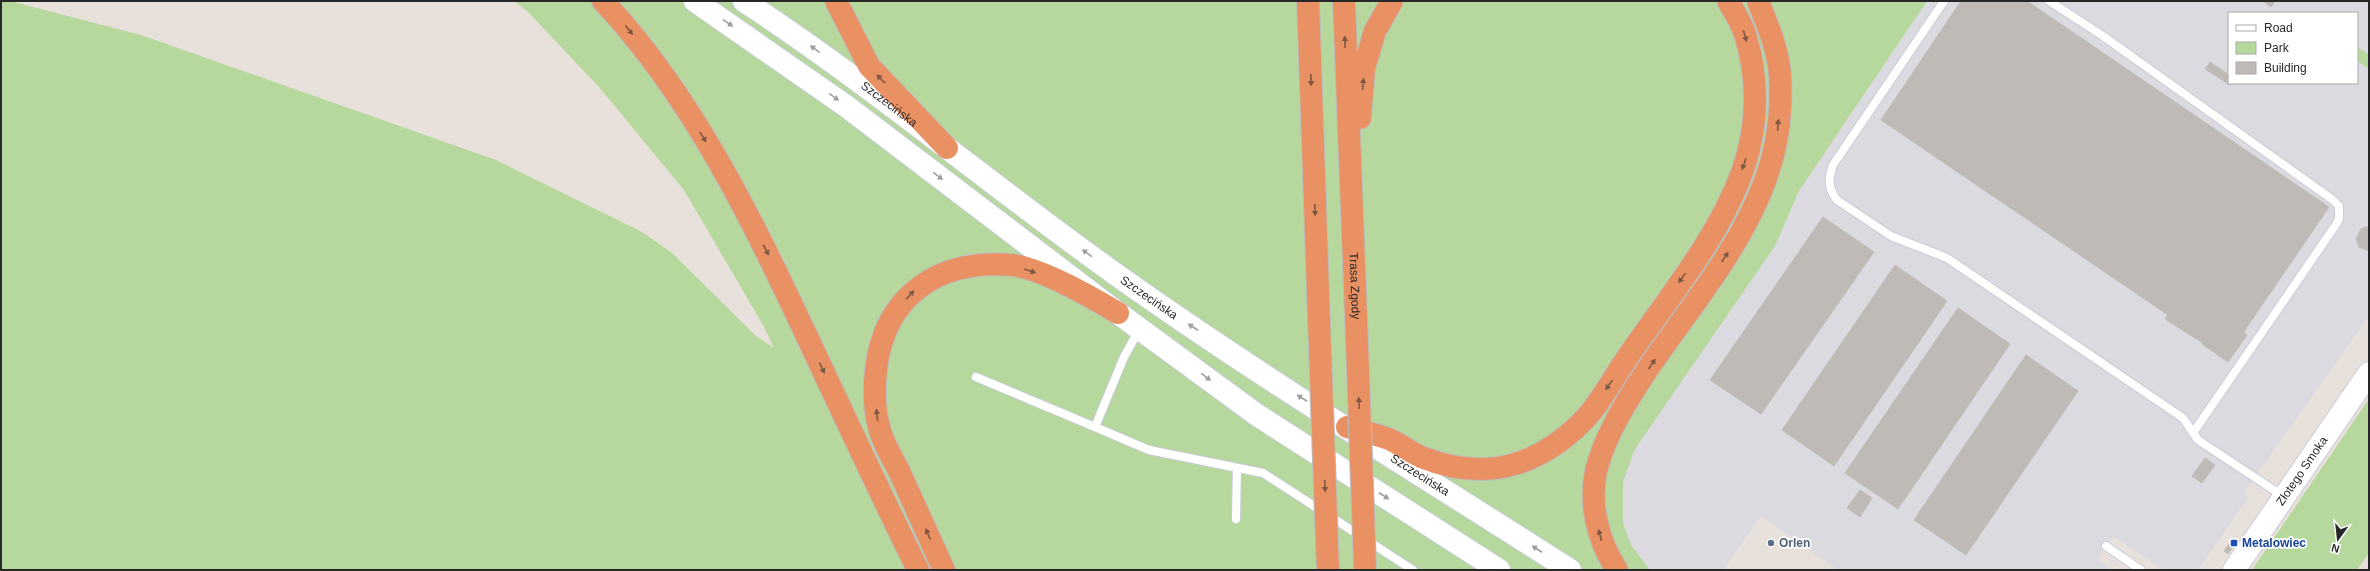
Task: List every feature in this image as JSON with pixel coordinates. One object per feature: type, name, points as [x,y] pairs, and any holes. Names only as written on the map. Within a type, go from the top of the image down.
[{"type":"highway","points":[[603,1],[666,77],[709,146],[751,221],[918,570]]},
{"type":"highway","points":[[836,1],[869,66],[947,148]]},
{"type":"highway","points":[[1304,1],[1310,41]]},
{"type":"highway","points":[[1308,1],[1328,570]]},
{"type":"highway","name":"Trasa Zgody","points":[[1344,1],[1365,569]]},
{"type":"highway","points":[[1352,220],[1364,68],[1375,31],[1392,1]]},
{"type":"highway","points":[[1347,427],[1390,440],[1421,456],[1441,464],[1459,468],[1486,469],[1515,464],[1538,456],[1557,445],[1584,420],[1706,244],[1741,173],[1752,128],[1755,102],[1754,71],[1744,32],[1728,1]]},
{"type":"highway","points":[[1617,570],[1602,542],[1595,511],[1594,487],[1602,451],[1620,412],[1716,270],[1753,210],[1766,180],[1777,138],[1780,75],[1775,50],[1758,1]]},
{"type":"highway","points":[[944,570],[879,428],[874,388],[878,349],[888,322],[913,290],[950,270],[976,264],[1012,264],[1069,286],[1118,313]]},
{"type":"main road","points":[[695,1],[846,106],[1118,313],[1257,415],[1499,570]]},
{"type":"main road","name":"Szczecińska","points":[[744,1],[827,58],[1137,289],[1347,427],[1570,570]]},
{"type":"main road","name":"Złotego Smoka","points":[[2234,570],[2369,373]]},
{"type":"lane","points":[[1944,1],[1832,165],[1829,184],[1831,192],[1837,200],[1891,236],[1947,258],[2183,418],[2198,440],[2284,497]]},
{"type":"lane","points":[[2049,1],[2103,36],[2339,206],[2339,219],[2335,226],[2193,433]]},
{"type":"lane","points":[[1095,427],[1124,357],[1140,329]]},
{"type":"lane","points":[[976,377],[1149,450],[1263,473],[1413,570]]},
{"type":"lane","points":[[1236,519],[1237,468]]},
{"type":"lane","points":[[2106,546],[2141,570]]},
{"type":"shaded area","points":[[1927,1],[2369,1],[2369,316],[2245,491],[2247,499],[2198,570],[2164,570],[2113,536],[2097,559],[2111,570],[1838,570],[1761,516],[1723,570],[1650,570],[1631,545],[1623,523],[1623,482],[1635,449],[1775,246],[1799,191]]},
{"type":"green space","points":[[1,1],[10,1],[141,35],[496,160],[642,232],[672,253],[756,336],[774,348],[763,325],[684,190],[599,87],[528,12],[514,1],[1927,1],[1799,191],[1775,246],[1635,449],[1623,482],[1623,523],[1631,545],[1650,570],[1,570]]},
{"type":"green space","points":[[2358,48],[2369,55],[2369,69],[2358,62]]},
{"type":"green space","points":[[2369,399],[2369,553],[2357,570],[2252,570]]},
{"type":"building","points":[[1961,1],[2027,1],[2329,207],[2243,333],[2184,292],[2168,315],[1881,120]]},
{"type":"building","points":[[2263,1],[2275,1],[2271,7]]},
{"type":"building","points":[[2210,62],[2228,74],[2228,84],[2205,69]]},
{"type":"building","points":[[1823,217],[1874,252],[1761,414],[1710,380]]},
{"type":"building","points":[[2369,226],[2369,251],[2359,247],[2356,239],[2361,229]]},
{"type":"building","points":[[1895,265],[1947,301],[1834,466],[1782,430]]},
{"type":"building","points":[[2184,292],[2247,335],[2228,362],[2202,344],[2203,343],[2165,319]]},
{"type":"building","points":[[1958,308],[2010,344],[1898,509],[1845,473]]},
{"type":"building","points":[[2026,355],[2078,391],[1966,555],[1914,520]]},
{"type":"building","points":[[2205,458],[2215,465],[2202,483],[2192,476]]},
{"type":"building","points":[[1860,490],[1872,498],[1860,517],[1847,508]]},
{"type":"building","points":[[2229,544],[2233,547],[2228,554],[2224,551]]},
{"type":"place","name":"Orlen","points":[[1771,543]]},
{"type":"place","name":"Metalowiec","points":[[2234,543]]}]
